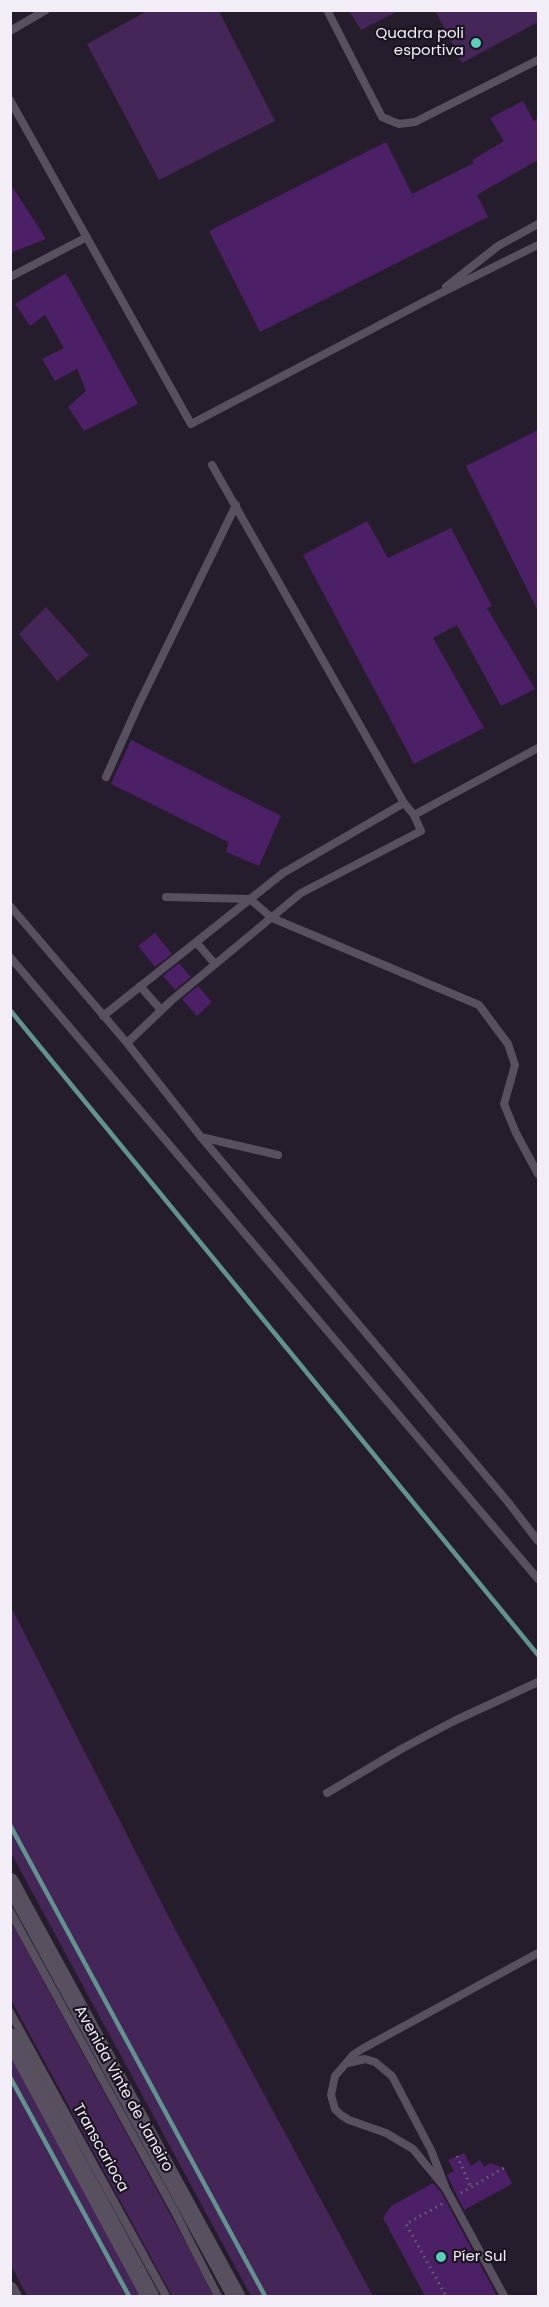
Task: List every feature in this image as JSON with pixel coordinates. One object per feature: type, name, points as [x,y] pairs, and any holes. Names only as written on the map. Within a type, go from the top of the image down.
[{"type":"street","name":"Avenida Vinte de Janeiro","points":[[10,1882],[236,2296]]},
{"type":"street","points":[[10,2037],[150,2296]]},
{"type":"street","points":[[10,2289],[14,2296]]},
{"type":"lane","points":[[10,31],[46,10]]},
{"type":"lane","points":[[327,10],[382,117],[399,124],[414,122],[538,60]]},
{"type":"lane","points":[[10,100],[191,424],[433,297],[538,245]]},
{"type":"lane","points":[[433,297],[498,246],[538,224]]},
{"type":"lane","points":[[10,277],[87,237]]},
{"type":"lane","points":[[127,1043],[161,1010],[301,893],[421,831],[414,815],[404,803],[212,465]]},
{"type":"lane","points":[[106,777],[236,505]]},
{"type":"lane","points":[[414,815],[538,748]]},
{"type":"lane","points":[[103,1016],[283,873],[404,803]]},
{"type":"lane","points":[[166,897],[250,899],[272,918],[479,1005],[508,1044],[515,1065],[504,1104],[516,1133],[538,1174]]},
{"type":"lane","points":[[10,906],[127,1043],[201,1137],[508,1502],[538,1541]]},
{"type":"lane","points":[[196,942],[215,964]]},
{"type":"lane","points":[[10,957],[538,1579]]},
{"type":"lane","points":[[140,986],[161,1010]]},
{"type":"lane","points":[[201,1137],[278,1155]]},
{"type":"lane","points":[[327,1793],[454,1721],[538,1682]]},
{"type":"lane","points":[[10,1911],[175,2212],[218,2296]]},
{"type":"lane","points":[[446,2189],[413,2149],[386,2133],[340,2115],[333,2103],[332,2089],[335,2076],[344,2064],[362,2049],[538,1953]]},
{"type":"lane","name":"Transcarioca","points":[[10,2012],[166,2296]]},
{"type":"lane","points":[[344,2064],[365,2059],[383,2067],[392,2076],[431,2150],[446,2189],[504,2296]]},
{"type":"path","points":[[457,2156],[471,2187]]},
{"type":"path","points":[[406,2224],[446,2296]]},
{"type":"shaded area","name":"Quadra poli esportiva","points":[[439,10],[537,11],[538,22],[462,63],[436,12]]},
{"type":"shaded area","points":[[147,11],[219,11],[275,121],[159,180],[87,44]]},
{"type":"shaded area","points":[[349,11],[398,11],[361,30]]},
{"type":"shaded area","points":[[46,607],[89,655],[57,681],[19,634]]},
{"type":"shaded area","points":[[11,1607],[177,1933],[373,2296],[251,2296],[11,1853]]},
{"type":"shaded area","points":[[10,1920],[213,2296],[172,2296],[11,2000]]},
{"type":"shaded area","points":[[10,2050],[144,2296],[27,2296],[11,2265]]},
{"type":"building","points":[[523,101],[534,121],[538,118],[538,160],[477,195],[488,217],[260,332],[209,231],[386,142],[412,194],[474,163],[472,160],[504,141],[490,118]]},
{"type":"building","points":[[10,183],[46,239],[10,253]]},
{"type":"building","points":[[66,273],[138,404],[84,431],[68,407],[86,391],[77,369],[55,381],[42,359],[64,348],[45,315],[30,326],[15,304]]},
{"type":"building","points":[[538,430],[538,611],[466,466]]},
{"type":"building","points":[[367,521],[388,558],[451,528],[492,606],[487,608],[535,689],[501,706],[457,625],[433,638],[484,728],[414,764],[303,555]]},
{"type":"building","points":[[131,740],[281,816],[259,866],[226,852],[228,842],[111,784]]},
{"type":"building","points":[[155,933],[172,954],[155,967],[138,946]]},
{"type":"building","points":[[179,963],[191,977],[175,990],[163,976]]},
{"type":"building","points":[[198,986],[212,1002],[197,1016],[182,999]]},
{"type":"building","points":[[464,2153],[471,2166],[480,2160],[484,2167],[490,2163],[504,2168],[512,2184],[464,2210],[447,2175],[454,2171],[448,2160]]},
{"type":"building","name":"Píer Sul","points":[[433,2183],[441,2192],[497,2296],[425,2296],[383,2218],[391,2206]]},
{"type":"waterway","points":[[10,1010],[538,1655]]},
{"type":"waterway","points":[[10,1825],[265,2296]]},
{"type":"waterway","points":[[10,2077],[129,2296]]},
{"type":"place","name":"Quadra poli esportiva","points":[[476,43]]},
{"type":"place","name":"Píer Sul","points":[[441,2257]]}]
